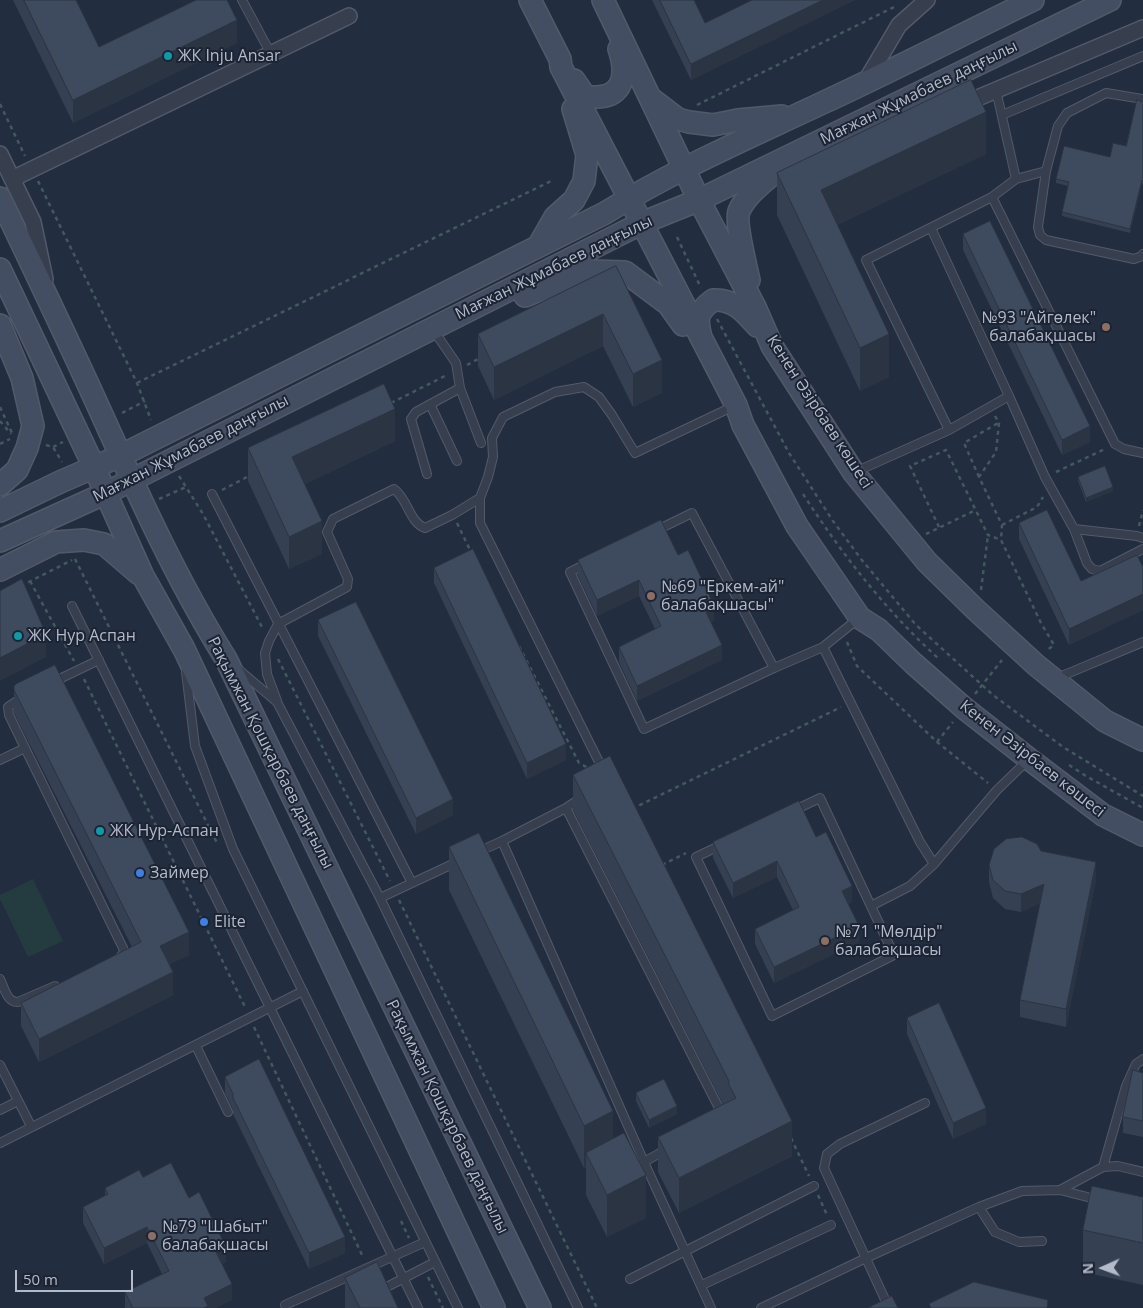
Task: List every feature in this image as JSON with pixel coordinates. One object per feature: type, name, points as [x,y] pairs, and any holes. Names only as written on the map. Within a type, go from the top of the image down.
[{"type":"main road","points":[[530,0],[629,198]]},
{"type":"main road","name":"Мағжан Жұмабаев даңғылы","points":[[0,511],[158,438],[605,213],[684,169],[864,84],[1033,0]]},
{"type":"main road","name":"Мағжан Жұмабаев даңғылы","points":[[0,541],[106,493],[642,224],[698,200],[1110,0]]},
{"type":"main road","points":[[561,63],[586,96],[596,98],[607,97],[619,89],[624,76],[622,57],[605,4]]},
{"type":"main road","name":"Кенен Әзірбаев көшесі","points":[[605,4],[698,200],[755,307],[772,346],[854,472],[926,562],[1015,645],[1105,721],[1143,740]]},
{"type":"main road","points":[[539,245],[555,218],[574,200],[584,181],[587,155],[561,63]]},
{"type":"main road","points":[[649,96],[678,119],[689,122],[713,125],[738,120],[797,115]]},
{"type":"main road","points":[[755,307],[740,236],[738,213],[748,198],[785,163],[841,130]]},
{"type":"main road","name":"Рақымжан Қошқарбаев даңғылы","points":[[0,198],[50,302],[131,480],[203,622],[226,659],[540,1308]]},
{"type":"main road","name":"Кенен Әзірбаев көшесі","points":[[629,198],[736,405],[743,425],[797,526],[860,618],[880,630],[913,663],[974,700],[1028,759],[1103,815],[1143,835]]},
{"type":"main road","points":[[0,269],[94,468]]},
{"type":"main road","points":[[439,325],[493,308],[592,271],[625,272],[668,304],[721,379]]},
{"type":"main road","points":[[703,344],[698,322],[700,312],[713,300],[731,302],[745,311],[772,346]]},
{"type":"main road","points":[[0,325],[22,378],[33,426],[22,438],[17,470],[0,485]]},
{"type":"main road","name":"Рақымжан Қошқарбаев даңғылы","points":[[94,468],[143,576],[184,649],[494,1308]]},
{"type":"main road","points":[[66,479],[71,502],[70,510]]},
{"type":"main road","points":[[3,570],[56,542],[84,540],[104,544],[143,576]]},
{"type":"street","points":[[864,84],[900,25],[927,0]]},
{"type":"street","points":[[12,179],[348,16]]},
{"type":"street","points":[[945,113],[1143,28]]},
{"type":"street","points":[[869,116],[907,115]]},
{"type":"street","points":[[0,154],[32,222],[50,302]]},
{"type":"lane","points":[[242,0],[271,54]]},
{"type":"lane","points":[[1002,115],[1143,56]]},
{"type":"lane","points":[[996,90],[1016,179]]},
{"type":"lane","points":[[1143,99],[1106,93],[1067,113],[1058,126],[1046,171],[1038,227],[1040,235],[1046,240],[1134,259],[1143,254]]},
{"type":"lane","points":[[949,430],[866,260],[992,197],[1016,179],[1046,171]]},
{"type":"lane","points":[[992,197],[1115,444],[1124,449],[1143,453]]},
{"type":"lane","points":[[931,228],[1045,477],[1074,529],[1087,563],[1092,569],[1100,571],[1143,548]]},
{"type":"lane","points":[[439,325],[456,363],[460,388],[481,443]]},
{"type":"lane","points":[[600,778],[600,764],[480,523],[480,498],[493,457],[492,438],[503,417],[555,392],[584,387],[599,396],[635,453],[736,405]]},
{"type":"lane","points":[[426,474],[410,418],[416,412],[460,388]]},
{"type":"lane","points":[[854,472],[949,430],[991,408],[1009,396]]},
{"type":"lane","points":[[430,404],[457,461]]},
{"type":"lane","points":[[480,498],[452,515],[425,528],[418,526],[401,494],[394,489],[333,519],[328,532],[348,579],[347,587],[278,624],[265,653],[267,674],[277,702],[380,898],[578,1308]]},
{"type":"lane","points":[[212,494],[412,883]]},
{"type":"lane","points":[[648,534],[692,513],[774,668]]},
{"type":"lane","points":[[1074,529],[1140,537]]},
{"type":"lane","points":[[596,559],[570,572],[644,729],[823,647],[860,618]]},
{"type":"lane","points":[[72,606],[418,1308]]},
{"type":"lane","points":[[1054,679],[1143,642]]},
{"type":"lane","points":[[823,647],[920,842],[934,864]]},
{"type":"lane","points":[[184,649],[195,746],[232,849],[458,1308]]},
{"type":"lane","points":[[226,659],[277,702]]},
{"type":"lane","points":[[46,686],[99,660]]},
{"type":"lane","points":[[30,694],[13,702],[8,707],[9,715],[123,948],[122,956],[114,960]]},
{"type":"lane","points":[[0,760],[25,748]]},
{"type":"lane","points":[[871,906],[910,886],[934,864],[997,790],[1028,759]]},
{"type":"lane","points":[[380,898],[502,841],[566,808],[590,792]]},
{"type":"lane","points":[[820,798],[871,906],[894,955],[772,1016],[696,857],[820,798]]},
{"type":"lane","points":[[566,808],[724,1118],[716,1122]]},
{"type":"lane","points":[[502,841],[644,1162],[711,1308]]},
{"type":"lane","points":[[0,979],[13,1003],[61,983]]},
{"type":"lane","points":[[0,1143],[303,991]]},
{"type":"lane","points":[[196,1046],[228,1112]]},
{"type":"lane","points":[[1103,1167],[1126,1086],[1136,1064],[1143,1059]]},
{"type":"lane","points":[[0,1065],[31,1126]]},
{"type":"lane","points":[[0,1110],[18,1101]]},
{"type":"lane","points":[[889,1308],[824,1168],[827,1154],[840,1144],[925,1102]]},
{"type":"lane","points":[[644,1162],[676,1144]]},
{"type":"lane","points":[[1060,1190],[1103,1167],[1118,1166],[1143,1172]]},
{"type":"lane","points":[[630,1279],[814,1186]]},
{"type":"lane","points":[[760,1308],[979,1207],[1022,1191],[1060,1190],[1106,1202]]},
{"type":"lane","points":[[979,1207],[995,1232],[1019,1242],[1042,1241]]},
{"type":"lane","points":[[702,1285],[832,1226]]},
{"type":"lane","points":[[285,1304],[425,1242]]},
{"type":"lane","points":[[372,1295],[435,1262]]},
{"type":"path","points":[[689,122],[695,106],[899,4]]},
{"type":"path","points":[[0,104],[137,383],[158,438]]},
{"type":"path","points":[[137,383],[553,180]]},
{"type":"path","points":[[677,237],[708,304],[789,453],[833,521],[861,559],[916,625],[981,685],[1063,748],[1143,796]]},
{"type":"path","points":[[387,406],[483,357]]},
{"type":"path","points":[[105,422],[144,401]]},
{"type":"path","points":[[0,407],[22,438]]},
{"type":"path","points":[[978,477],[996,452],[999,423],[991,408]]},
{"type":"path","points":[[0,422],[22,438],[53,447],[66,479]]},
{"type":"path","points":[[999,423],[964,443],[978,477],[1002,525],[1001,540],[1054,645],[1042,653]]},
{"type":"path","points":[[0,444],[22,438]]},
{"type":"path","points":[[1045,477],[1115,444]]},
{"type":"path","points":[[939,527],[910,466],[946,450],[988,535],[980,596]]},
{"type":"path","points":[[212,494],[256,472]]},
{"type":"path","points":[[1002,525],[1037,507],[1050,486]]},
{"type":"path","points":[[144,505],[186,487]]},
{"type":"path","points":[[799,488],[838,547],[896,616],[941,661]]},
{"type":"path","points":[[920,536],[976,510]]},
{"type":"path","points":[[1140,537],[1143,510]]},
{"type":"path","points":[[452,515],[475,559]]},
{"type":"path","points":[[988,535],[1001,540]]},
{"type":"path","points":[[15,589],[75,558]]},
{"type":"path","points":[[30,581],[79,670],[250,1019],[368,1267]]},
{"type":"path","points":[[841,632],[851,648],[857,666],[936,742],[997,790]]},
{"type":"path","points":[[516,639],[579,763],[600,778]]},
{"type":"path","points":[[936,742],[974,700],[981,685],[1015,645]]},
{"type":"path","points":[[627,802],[631,810],[850,702]]},
{"type":"path","points":[[1064,761],[1086,776],[1143,808]]},
{"type":"path","points":[[658,867],[693,850]]},
{"type":"path","points":[[788,1132],[832,1226]]},
{"type":"green space","points":[[33,879],[63,941],[28,957],[0,899],[0,895]]},
{"type":"building","points":[[24,0],[76,0],[99,47],[196,0],[227,0],[237,20],[73,100]]},
{"type":"building","points":[[660,0],[694,0],[705,23],[752,0],[823,0],[691,64]]},
{"type":"building","points":[[971,80],[986,112],[821,190],[889,334],[860,348],[777,173]]},
{"type":"building","points":[[1137,100],[1143,102],[1143,181],[1130,229],[1062,212],[1069,182],[1056,179],[1064,146],[1110,157],[1113,143],[1126,146]]},
{"type":"building","points":[[990,221],[1090,426],[1062,440],[963,234]]},
{"type":"building","points":[[616,266],[662,360],[633,374],[603,314],[494,367],[478,334]]},
{"type":"building","points":[[384,384],[395,409],[292,457],[322,521],[289,537],[248,448]]},
{"type":"building","points":[[1105,466],[1113,487],[1086,498],[1078,477]]},
{"type":"building","points":[[1047,510],[1081,581],[1137,555],[1143,567],[1143,594],[1069,629],[1019,523]]},
{"type":"building","points":[[661,520],[678,555],[688,550],[714,605],[705,610],[722,645],[637,686],[619,647],[661,626],[639,580],[597,600],[578,560]]},
{"type":"building","points":[[473,549],[566,744],[527,763],[434,568]]},
{"type":"building","points":[[22,579],[46,634],[0,658],[0,591]]},
{"type":"building","points":[[356,602],[453,799],[416,818],[318,620]]},
{"type":"building","name":"ЖК Нур-Аспан","points":[[55,665],[189,932],[160,946],[173,972],[39,1039],[21,1003],[141,942],[14,690],[16,684]]},
{"type":"building","points":[[610,756],[792,1121],[679,1178],[658,1137],[736,1098],[573,775]]},
{"type":"building","points":[[799,801],[816,837],[826,832],[852,886],[842,891],[859,926],[774,967],[755,929],[799,907],[777,861],[733,883],[713,842]]},
{"type":"building","points":[[479,833],[613,1111],[584,1126],[449,847]]},
{"type":"building","points":[[1022,837],[1037,844],[1041,851],[1096,862],[1066,1009],[1020,1000],[1044,884],[1021,894],[1005,891],[993,880],[989,865],[994,849],[1006,839]]},
{"type":"building","points":[[939,1003],[986,1108],[953,1123],[907,1018]]},
{"type":"building","points":[[259,1059],[345,1237],[309,1253],[233,1098],[225,1077]]},
{"type":"building","points":[[1133,1070],[1143,1073],[1143,1121],[1123,1117]]},
{"type":"building","points":[[664,1079],[677,1106],[649,1120],[636,1093]]},
{"type":"building","points":[[624,1133],[646,1175],[607,1195],[586,1153]]},
{"type":"building","points":[[171,1163],[189,1198],[199,1192],[226,1247],[216,1252],[232,1284],[204,1298],[208,1306],[204,1308],[133,1308],[125,1292],[169,1271],[147,1227],[104,1248],[83,1207],[108,1194],[105,1188],[139,1170],[143,1177]]},
{"type":"building","points":[[1092,1186],[1143,1197],[1143,1243],[1083,1230]]},
{"type":"building","points":[[377,1262],[398,1308],[360,1308],[345,1278]]},
{"type":"building","points":[[974,1282],[1048,1300],[1047,1308],[931,1308],[929,1304]]},
{"type":"building","points":[[892,1296],[898,1308],[868,1308]]},
{"type":"place","name":"ЖК Inju Ansar","points":[[168,56]]},
{"type":"place","name":"№93 \"Айгөлек\" балабақшасы","points":[[1106,327]]},
{"type":"place","name":"№69 \"Еркем-ай\" балабақшасы\"","points":[[651,596]]},
{"type":"place","name":"ЖК Нур Аспан","points":[[18,636]]},
{"type":"place","name":"ЖК Нур-Аспан","points":[[100,831]]},
{"type":"place","name":"Займер","points":[[140,873]]},
{"type":"place","name":"Elite","points":[[204,922]]},
{"type":"place","name":"№71 \"Мөлдір\" балабақшасы","points":[[825,941]]},
{"type":"place","name":"№79 \"Шабыт\" балабақшасы","points":[[152,1236]]}]
